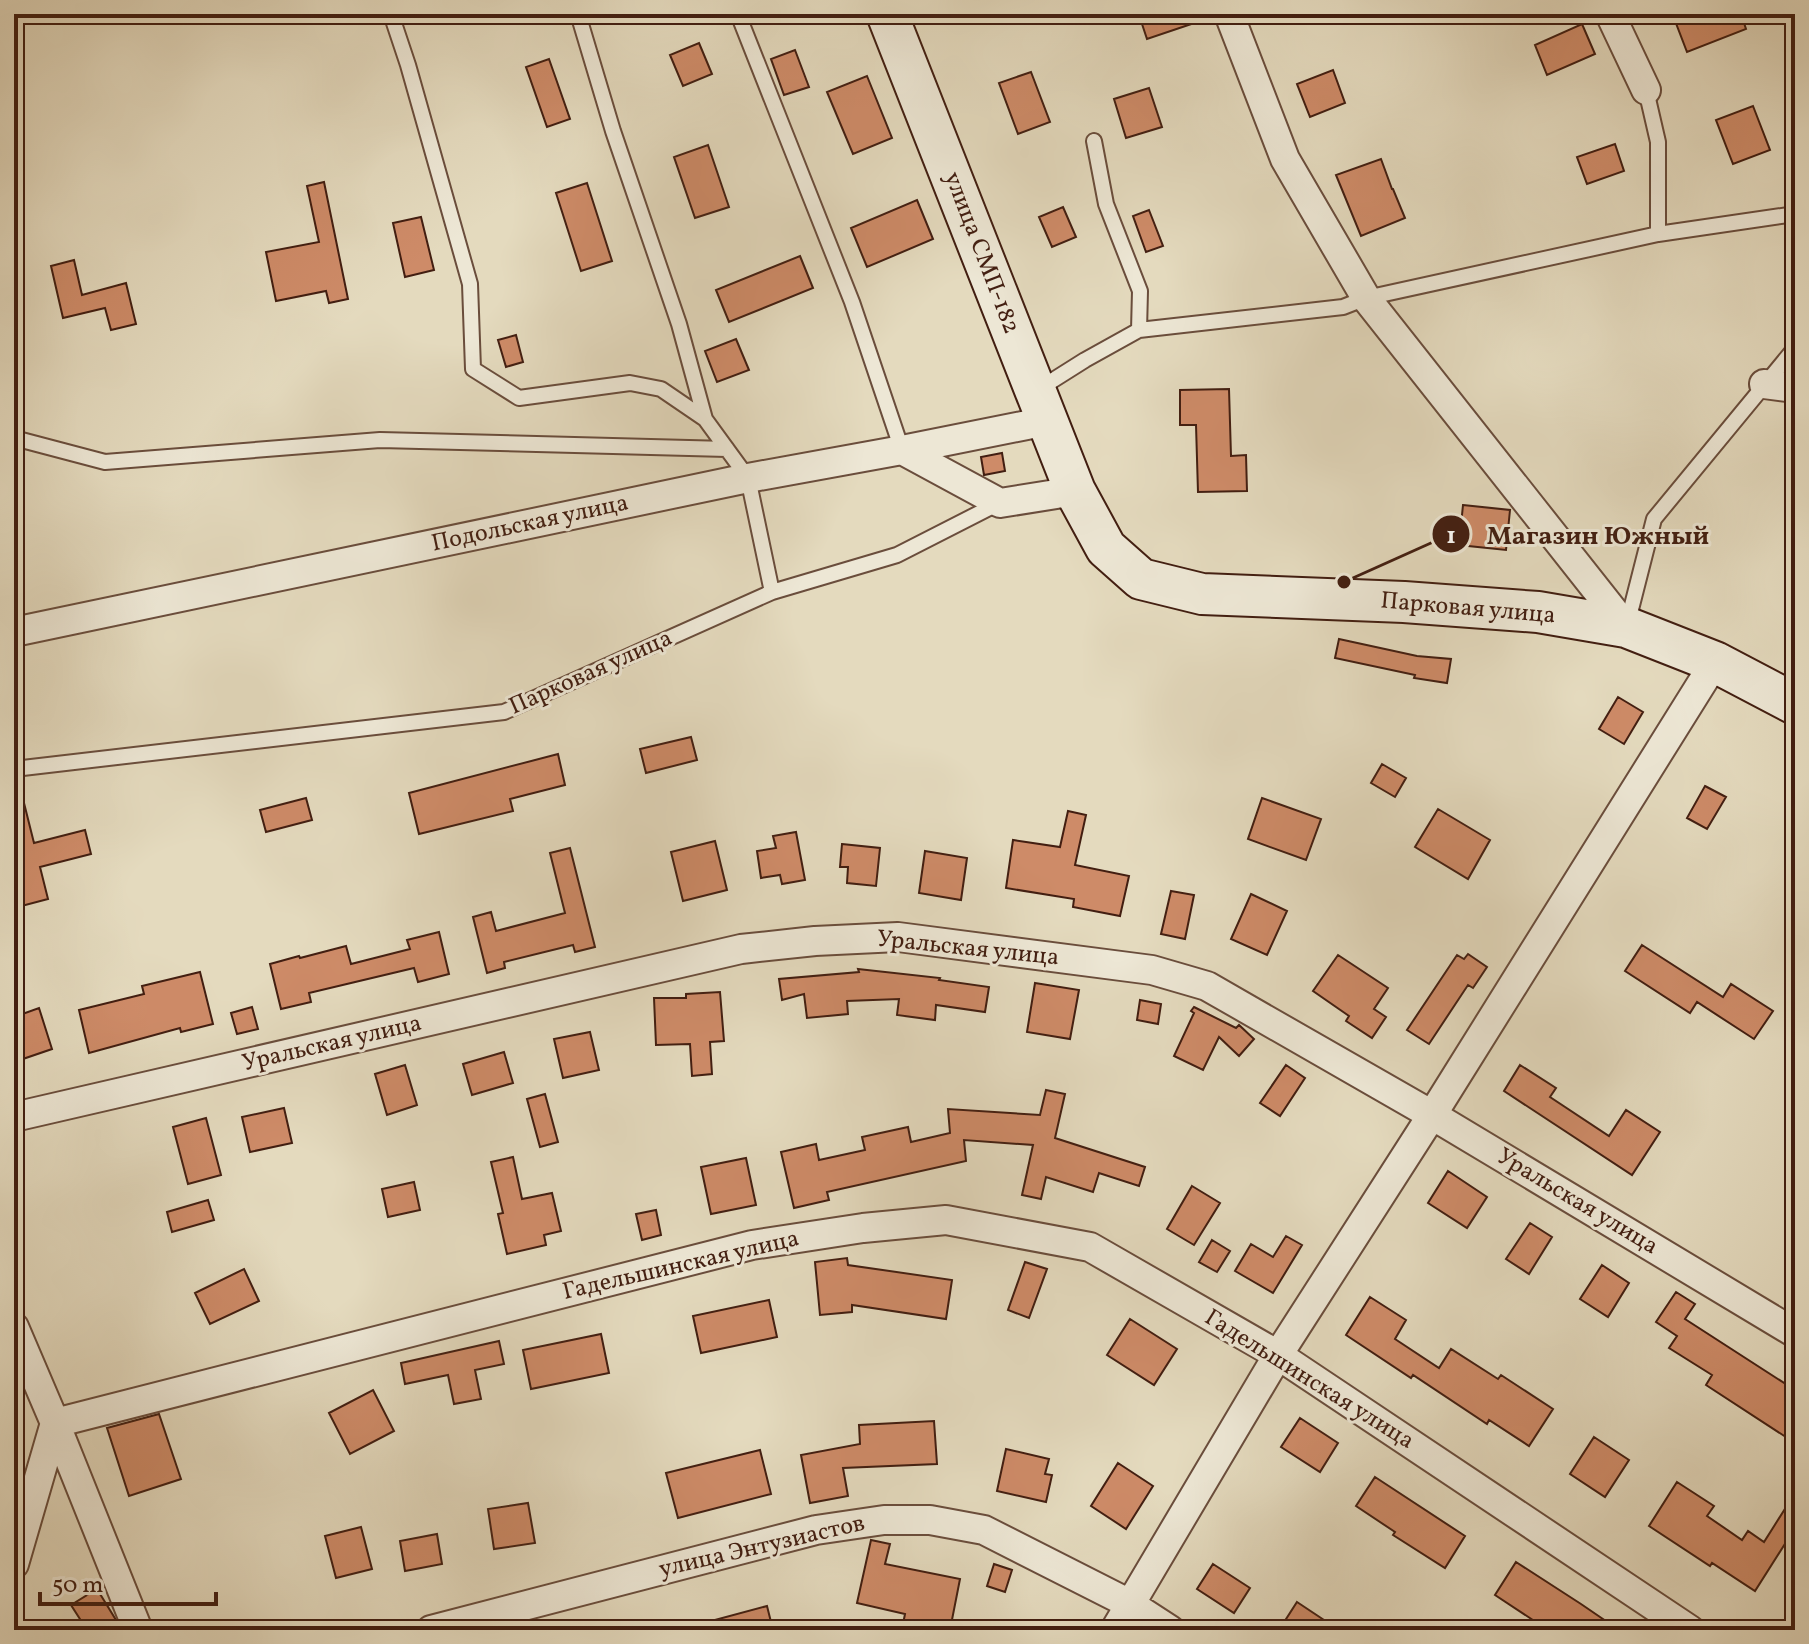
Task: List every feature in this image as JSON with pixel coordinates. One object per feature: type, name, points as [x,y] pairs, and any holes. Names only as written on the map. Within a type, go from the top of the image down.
[{"type":"street","name":"улица СМП-182","points":[[887,14],[1075,491]]},
{"type":"street","points":[[1229,14],[1285,159],[1366,298],[1626,627]]},
{"type":"street","points":[[1610,14],[1646,90]]},
{"type":"street","points":[[1764,384],[1795,388]]},
{"type":"street","name":"Подольская улица","points":[[14,632],[748,478],[902,450],[1041,406]]},
{"type":"street","points":[[902,450],[1000,503],[1075,491]]},
{"type":"street","name":"Парковая улица","points":[[1075,491],[1106,548],[1141,579],[1202,594],[1404,602],[1538,612],[1626,627],[1715,662],[1795,704]]},
{"type":"street","points":[[1115,1630],[1278,1355],[1715,662]]},
{"type":"street","name":"Уральская улица","points":[[14,1117],[741,949],[898,937],[1152,970],[1207,986],[1432,1115],[1795,1333]]},
{"type":"street","name":"Гадельшинская улица","points":[[55,1423],[752,1245],[863,1228],[946,1220],[1090,1247],[1278,1355],[1690,1630]]},
{"type":"street","points":[[14,1327],[138,1630]]},
{"type":"street","points":[[14,1564],[55,1423]]},
{"type":"street","name":"улица Энтузиастов","points":[[431,1630],[816,1530],[884,1520],[930,1520],[984,1530],[1130,1604],[1170,1630]]},
{"type":"lane","points":[[391,14],[470,284],[473,369],[519,398],[630,383],[661,389],[705,419],[748,478],[772,592]]},
{"type":"lane","points":[[578,14],[613,131],[679,324],[705,419]]},
{"type":"lane","points":[[738,14],[852,302],[902,450]]},
{"type":"lane","points":[[1646,90],[1658,142],[1658,234]]},
{"type":"lane","points":[[1094,141],[1106,204],[1140,291],[1139,330]]},
{"type":"lane","points":[[1041,406],[1085,360],[1139,330],[1343,307],[1366,298],[1658,234],[1795,214]]},
{"type":"lane","points":[[1626,627],[1654,519],[1795,348]]},
{"type":"lane","points":[[14,438],[105,462],[380,440],[727,449]]},
{"type":"lane","name":"Парковая улица","points":[[14,769],[504,712],[772,592],[897,555],[1000,503]]},
{"type":"building","points":[[1162,14],[1211,14],[1212,17],[1147,39],[1141,21]]},
{"type":"building","points":[[1684,14],[1741,14],[1746,29],[1687,52],[1674,18]]},
{"type":"building","points":[[1582,24],[1595,54],[1547,75],[1535,45]]},
{"type":"building","points":[[699,43],[712,74],[683,86],[670,55]]},
{"type":"building","points":[[795,50],[809,87],[784,95],[771,59]]},
{"type":"building","points":[[549,59],[570,119],[547,127],[526,67]]},
{"type":"building","points":[[1333,70],[1345,103],[1310,117],[1297,84]]},
{"type":"building","points":[[1031,72],[1050,122],[1018,134],[999,83]]},
{"type":"building","points":[[867,76],[892,138],[853,154],[827,92]]},
{"type":"building","points":[[1149,88],[1162,127],[1126,138],[1114,99]]},
{"type":"building","points":[[1753,106],[1770,150],[1733,164],[1716,120]]},
{"type":"building","points":[[1615,144],[1624,171],[1587,184],[1577,157]]},
{"type":"building","points":[[708,145],[729,207],[695,218],[674,157]]},
{"type":"building","points":[[1381,159],[1405,218],[1361,236],[1336,175]]},
{"type":"building","points":[[324,182],[348,299],[329,303],[326,291],[276,301],[266,252],[319,242],[307,186]]},
{"type":"building","points":[[587,183],[612,261],[581,271],[556,193]]},
{"type":"building","points":[[917,200],[933,239],[867,267],[851,228]]},
{"type":"building","points":[[1063,207],[1076,237],[1052,247],[1039,217]]},
{"type":"building","points":[[1149,210],[1163,246],[1146,252],[1133,216]]},
{"type":"building","points":[[421,217],[434,270],[405,277],[393,223]]},
{"type":"building","points":[[800,256],[813,288],[729,322],[716,290]]},
{"type":"building","points":[[74,260],[82,295],[126,283],[136,324],[111,330],[105,308],[63,318],[51,266]]},
{"type":"building","points":[[516,335],[523,362],[506,367],[498,340]]},
{"type":"building","points":[[736,339],[749,370],[717,382],[705,351]]},
{"type":"building","points":[[1229,389],[1231,456],[1246,455],[1247,491],[1198,492],[1196,425],[1180,425],[1180,390]]},
{"type":"building","points":[[1002,453],[1005,471],[984,475],[981,457]]},
{"type":"building","points":[[1463,505],[1510,510],[1506,550],[1459,545]]},
{"type":"building","points":[[1339,639],[1417,656],[1451,659],[1447,683],[1335,658]]},
{"type":"building","points":[[1618,697],[1643,712],[1624,744],[1599,729]]},
{"type":"building","points":[[691,737],[697,760],[646,773],[640,749]]},
{"type":"building","points":[[558,754],[565,785],[510,799],[513,811],[419,834],[409,793]]},
{"type":"building","points":[[1382,764],[1406,778],[1395,797],[1371,783]]},
{"type":"building","points":[[1705,786],[1726,797],[1707,829],[1687,818]]},
{"type":"building","points":[[14,791],[21,791],[34,843],[85,830],[91,854],[40,867],[48,899],[14,908],[14,861],[19,860],[14,840]]},
{"type":"building","points":[[306,798],[312,820],[266,832],[260,810]]},
{"type":"building","points":[[1262,798],[1321,819],[1306,860],[1248,839]]},
{"type":"building","points":[[1438,809],[1490,840],[1468,879],[1415,847]]},
{"type":"building","points":[[1068,811],[1086,815],[1075,865],[1129,876],[1120,916],[1073,907],[1074,899],[1006,888],[1013,840],[1060,847]]},
{"type":"building","points":[[796,832],[805,880],[782,884],[780,875],[761,878],[757,851],[776,848],[773,836]]},
{"type":"building","points":[[715,841],[727,890],[683,901],[671,852]]},
{"type":"building","points":[[842,844],[880,848],[876,886],[847,883],[848,867],[840,867]]},
{"type":"building","points":[[570,848],[595,947],[575,952],[573,945],[504,962],[505,968],[487,973],[473,917],[491,912],[496,931],[565,913],[550,853]]},
{"type":"building","points":[[925,851],[967,858],[961,900],[919,893]]},
{"type":"building","points":[[1171,891],[1194,895],[1185,939],[1161,934]]},
{"type":"building","points":[[1251,894],[1287,911],[1267,955],[1231,939]]},
{"type":"building","points":[[439,932],[449,974],[418,982],[414,968],[309,993],[311,1002],[281,1009],[270,964],[346,946],[351,964],[410,949],[407,940]]},
{"type":"building","points":[[1642,945],[1723,997],[1731,984],[1773,1011],[1754,1039],[1697,1002],[1690,1013],[1625,971]]},
{"type":"building","points":[[1468,954],[1487,967],[1473,988],[1468,985],[1429,1044],[1407,1030],[1457,955],[1464,959]]},
{"type":"building","points":[[1338,955],[1388,988],[1374,1009],[1386,1017],[1372,1038],[1346,1021],[1349,1016],[1313,991]]},
{"type":"building","points":[[858,969],[989,987],[985,1012],[936,1005],[935,1020],[897,1015],[899,999],[847,1001],[848,1014],[807,1018],[804,994],[782,1000],[779,979],[859,972]]},
{"type":"building","points":[[200,972],[213,1024],[181,1032],[180,1028],[89,1053],[79,1010],[144,994],[142,986]]},
{"type":"building","points":[[1035,983],[1079,990],[1070,1039],[1027,1032]]},
{"type":"building","points":[[720,992],[724,1041],[710,1042],[712,1074],[692,1076],[690,1044],[656,1045],[654,998],[686,998],[686,994]]},
{"type":"building","points":[[1140,1000],[1161,1004],[1158,1024],[1137,1020]]},
{"type":"building","points":[[252,1007],[258,1029],[237,1034],[231,1013]]},
{"type":"building","points":[[1194,1007],[1236,1028],[1239,1025],[1254,1039],[1239,1056],[1219,1037],[1203,1070],[1174,1056]]},
{"type":"building","points":[[39,1008],[52,1049],[14,1062],[14,1017]]},
{"type":"building","points":[[590,1032],[599,1070],[563,1078],[554,1039]]},
{"type":"building","points":[[504,1052],[513,1083],[472,1095],[463,1064]]},
{"type":"building","points":[[405,1065],[417,1105],[387,1115],[375,1074]]},
{"type":"building","points":[[1286,1065],[1305,1078],[1280,1116],[1260,1103]]},
{"type":"building","points":[[1520,1065],[1556,1088],[1550,1097],[1609,1136],[1626,1110],[1660,1132],[1632,1175],[1504,1091]]},
{"type":"building","points":[[1046,1090],[1065,1094],[1055,1138],[1145,1167],[1139,1186],[1099,1173],[1093,1192],[1046,1177],[1041,1199],[1022,1195],[1033,1145],[964,1140],[966,1161],[827,1192],[829,1200],[794,1208],[781,1152],[816,1144],[819,1160],[865,1150],[862,1137],[908,1127],[911,1142],[950,1133],[948,1109],[1040,1115]]},
{"type":"building","points":[[545,1094],[558,1142],[540,1147],[527,1099]]},
{"type":"building","points":[[284,1108],[292,1143],[250,1152],[242,1117]]},
{"type":"building","points":[[206,1118],[221,1175],[188,1184],[173,1127]]},
{"type":"building","points":[[513,1157],[522,1199],[552,1193],[561,1231],[544,1235],[546,1245],[507,1254],[498,1214],[503,1213],[491,1162]]},
{"type":"building","points":[[746,1158],[756,1205],[711,1214],[701,1167]]},
{"type":"building","points":[[1448,1171],[1487,1197],[1467,1228],[1428,1203]]},
{"type":"building","points":[[414,1182],[420,1210],[388,1217],[382,1189]]},
{"type":"building","points":[[1192,1186],[1220,1203],[1194,1245],[1167,1229]]},
{"type":"building","points":[[208,1200],[214,1220],[172,1232],[167,1212]]},
{"type":"building","points":[[656,1210],[661,1235],[642,1240],[636,1214]]},
{"type":"building","points":[[1530,1223],[1552,1237],[1529,1274],[1506,1259]]},
{"type":"building","points":[[1286,1236],[1302,1245],[1273,1293],[1235,1271],[1251,1244],[1273,1257]]},
{"type":"building","points":[[1212,1240],[1230,1251],[1217,1272],[1199,1262]]},
{"type":"building","points":[[847,1258],[848,1265],[952,1280],[946,1319],[852,1305],[852,1312],[820,1315],[815,1262]]},
{"type":"building","points":[[1025,1262],[1047,1269],[1029,1318],[1008,1310]]},
{"type":"building","points":[[1602,1265],[1629,1283],[1608,1317],[1580,1299]]},
{"type":"building","points":[[244,1269],[259,1301],[210,1324],[195,1293]]},
{"type":"building","points":[[1676,1292],[1695,1304],[1685,1319],[1795,1390],[1795,1443],[1706,1385],[1712,1375],[1669,1348],[1677,1336],[1656,1322]]},
{"type":"building","points":[[1370,1297],[1406,1320],[1395,1339],[1439,1368],[1451,1349],[1498,1379],[1501,1375],[1553,1409],[1529,1446],[1489,1420],[1487,1424],[1413,1375],[1411,1378],[1346,1335]]},
{"type":"building","points":[[769,1300],[777,1337],[701,1353],[693,1316]]},
{"type":"building","points":[[1130,1319],[1177,1349],[1154,1385],[1107,1355]]},
{"type":"building","points":[[601,1334],[609,1373],[531,1389],[523,1350]]},
{"type":"building","points":[[499,1341],[504,1364],[475,1370],[481,1399],[454,1404],[448,1375],[405,1384],[401,1363]]},
{"type":"building","points":[[373,1390],[394,1431],[350,1454],[329,1413]]},
{"type":"building","points":[[159,1414],[181,1479],[129,1496],[107,1428]]},
{"type":"building","points":[[1300,1418],[1338,1443],[1320,1472],[1281,1447]]},
{"type":"building","points":[[934,1421],[937,1464],[843,1468],[848,1496],[810,1503],[801,1455],[860,1444],[859,1425]]},
{"type":"building","points":[[1594,1437],[1629,1460],[1605,1497],[1570,1474]]},
{"type":"building","points":[[1006,1449],[1049,1459],[1045,1474],[1052,1475],[1046,1502],[997,1491]]},
{"type":"building","points":[[760,1450],[771,1494],[678,1518],[666,1473]]},
{"type":"building","points":[[1118,1463],[1153,1486],[1126,1529],[1091,1506]]},
{"type":"building","points":[[1375,1477],[1465,1536],[1445,1568],[1393,1535],[1395,1532],[1356,1506]]},
{"type":"building","points":[[1677,1482],[1714,1506],[1707,1516],[1742,1540],[1748,1531],[1764,1542],[1795,1493],[1795,1528],[1755,1591],[1649,1526]]},
{"type":"building","points":[[528,1503],[535,1543],[494,1549],[488,1509]]},
{"type":"building","points":[[361,1527],[372,1569],[336,1578],[325,1536]]},
{"type":"building","points":[[437,1534],[442,1564],[405,1571],[400,1541]]},
{"type":"building","points":[[871,1540],[890,1544],[885,1564],[960,1579],[950,1630],[931,1630],[903,1624],[905,1614],[857,1603]]},
{"type":"building","points":[[1516,1562],[1619,1630],[1548,1630],[1495,1595]]},
{"type":"building","points":[[994,1564],[1012,1570],[1005,1592],[987,1586]]},
{"type":"building","points":[[1213,1564],[1250,1588],[1234,1613],[1197,1589]]},
{"type":"building","points":[[97,1589],[120,1630],[87,1630],[71,1605]]},
{"type":"building","points":[[1297,1602],[1339,1630],[1279,1630]]},
{"type":"building","points":[[767,1606],[773,1630],[701,1630],[700,1624]]},
{"type":"place","name":"Магазин Южный","points":[[1344,582]]}]
